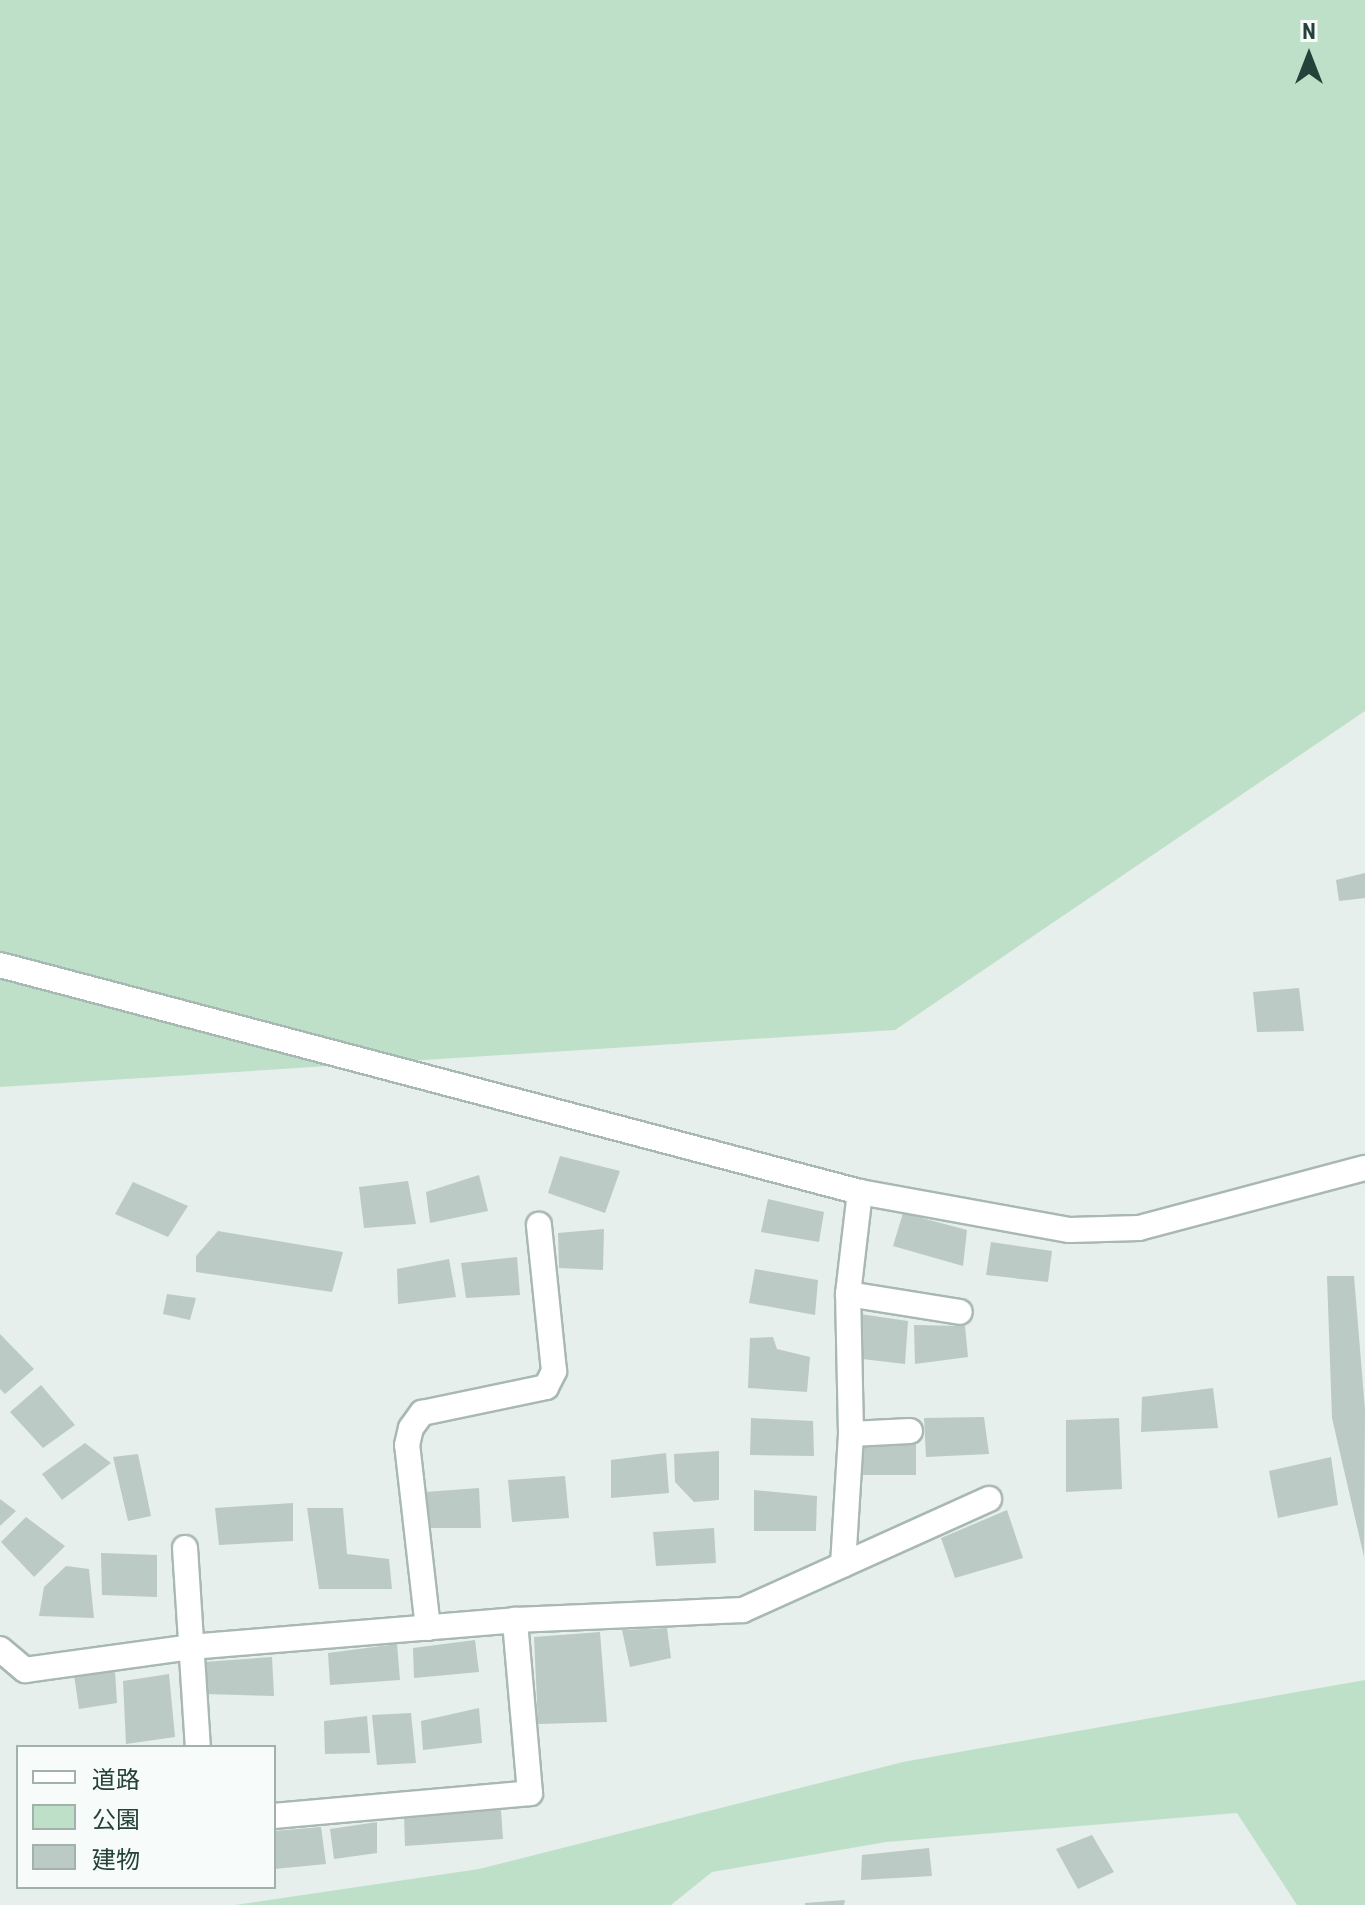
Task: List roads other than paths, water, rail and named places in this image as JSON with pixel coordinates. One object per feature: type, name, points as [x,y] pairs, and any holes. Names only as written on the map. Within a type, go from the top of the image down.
[{"type":"street","points":[[0,965],[860,1192],[1070,1230],[1139,1228],[1365,1168]]},
{"type":"street","points":[[843,1565],[851,1434],[848,1294],[860,1192]]},
{"type":"street","points":[[428,1628],[407,1445],[411,1428],[422,1413],[546,1387],[554,1371],[539,1225]]},
{"type":"street","points":[[848,1294],[960,1312]]},
{"type":"street","points":[[851,1434],[910,1431]]},
{"type":"street","points":[[0,1649],[25,1670],[190,1647],[515,1620],[743,1610],[989,1499]]},
{"type":"street","points":[[185,1548],[198,1745]]},
{"type":"street","points":[[276,1816],[530,1793],[515,1620]]}]
